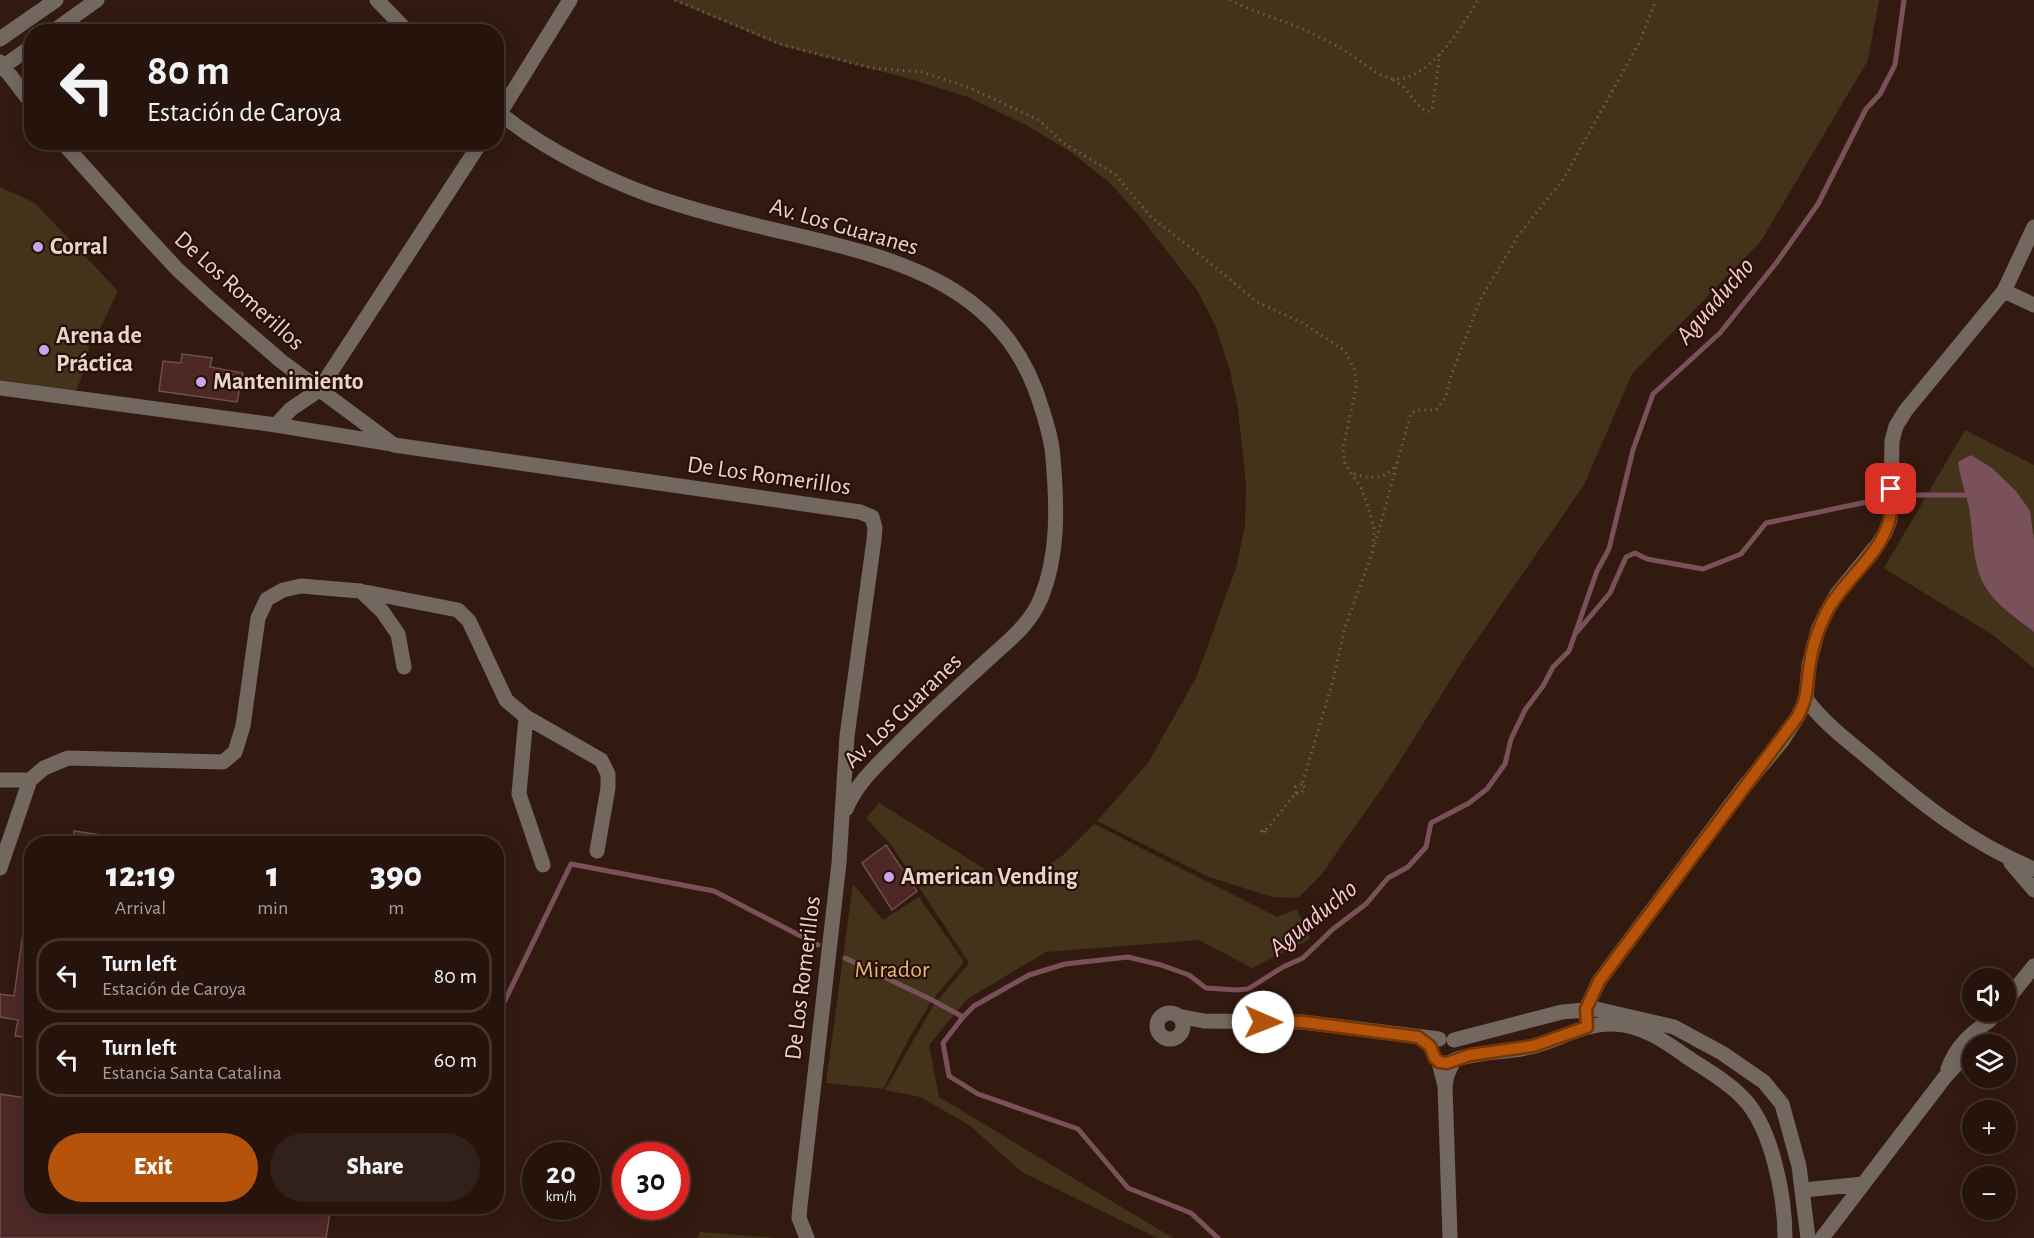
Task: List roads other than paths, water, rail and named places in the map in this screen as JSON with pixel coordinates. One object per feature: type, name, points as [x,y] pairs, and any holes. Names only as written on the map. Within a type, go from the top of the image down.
[{"type":"street","points":[[0,39],[56,0]]},
{"type":"street","points":[[63,24],[97,0]]},
{"type":"street","points":[[377,0],[400,24]]},
{"type":"street","points":[[504,104],[570,0]]},
{"type":"street","points":[[24,51],[1,66],[24,94]]},
{"type":"street","name":"Av. Los Guaranes","points":[[504,118],[584,167],[673,204],[894,260],[934,278],[963,295],[987,316],[1015,348],[1026,365],[1034,382],[1046,422],[1055,477],[1056,522],[1053,553],[1040,601],[1030,619],[1018,633],[940,703],[874,767],[858,786],[843,817]]},
{"type":"street","name":"De Los Romerillos","points":[[69,150],[99,186],[177,269],[249,334],[319,390],[394,445],[861,512],[872,517],[875,528],[874,540],[847,736],[843,817],[801,1186],[799,1218],[805,1233]]},
{"type":"street","points":[[276,425],[291,408],[319,390],[476,150]]},
{"type":"street","points":[[1587,1027],[1586,1009],[1599,981],[1743,788],[1782,741],[1798,716],[1806,699],[1811,656],[1818,630],[1837,594],[1878,544],[1890,520],[1892,441],[1896,426],[1906,410],[2004,291],[2034,227]]},
{"type":"street","points":[[2004,291],[2034,305]]},
{"type":"street","points":[[0,388],[276,425],[394,445]]},
{"type":"street","points":[[0,868],[30,780],[44,768],[68,758],[222,762],[235,753],[243,726],[258,618],[267,599],[283,590],[301,586],[360,591],[458,610],[469,621],[506,700],[526,717],[601,760],[608,774],[608,788],[597,851]]},
{"type":"street","points":[[360,591],[382,611],[398,634],[404,667]]},
{"type":"street","points":[[1806,699],[1824,721],[1908,793],[1960,831],[2007,858],[2034,869]]},
{"type":"street","points":[[526,717],[519,794],[543,865]]},
{"type":"street","points":[[0,780],[30,780]]},
{"type":"street","points":[[2007,858],[2034,890]]},
{"type":"street","points":[[2016,988],[2034,966]]},
{"type":"street","points":[[1450,1238],[1445,1086],[1447,1075],[1441,1053],[1449,1037],[1454,1040],[1563,1012],[1596,1009],[1674,1027],[1722,1053],[1764,1082],[1777,1096],[1785,1112],[1804,1190],[1808,1238]]},
{"type":"street","points":[[1204,1021],[1190,1026],[1172,1038],[1164,1037],[1157,1027],[1159,1019],[1164,1014],[1171,1013],[1204,1021],[1303,1022],[1418,1037],[1441,1053],[1479,1053],[1533,1046],[1587,1027],[1614,1024],[1650,1033],[1744,1098],[1757,1118],[1776,1168],[1784,1212],[1785,1238]]},
{"type":"street","points":[[1178,1016],[1182,1026],[1179,1034]]},
{"type":"street","points":[[1945,1077],[1958,1048],[1985,1022]]},
{"type":"street","points":[[1822,1238],[1945,1077],[1962,1059]]},
{"type":"street","points":[[1804,1190],[1863,1184]]},
{"type":"waterway","name":"Aguaducho","points":[[963,1017],[974,1006],[1029,975],[1065,964],[1128,957],[1189,975],[1206,988],[1248,989],[1283,967],[1303,958],[1333,929],[1366,904],[1388,878],[1408,867],[1426,847],[1431,823],[1469,803],[1487,789],[1505,764],[1511,739],[1525,710],[1543,686],[1553,667],[1569,651],[1597,571],[1609,549],[1633,450],[1653,394],[1720,333],[1777,262],[1818,204],[1866,109],[1880,94],[1895,65],[1904,0]]},
{"type":"waterway","points":[[1909,495],[1965,495]]},
{"type":"waterway","name":"Aguaducho","points":[[1577,632],[1610,593],[1626,557],[1635,553],[1647,559],[1703,569],[1741,554],[1766,523],[1867,502]]},
{"type":"waterway","points":[[504,1002],[571,864],[714,891],[818,945]]},
{"type":"waterway","points":[[845,958],[963,1017],[943,1043],[949,1076],[978,1094],[1078,1129],[1128,1188],[1191,1213],[1218,1238]]},
{"type":"place","name":"Corral","points":[[38,247]]},
{"type":"place","name":"Arena de Práctica","points":[[44,350]]},
{"type":"place","name":"Mantenimiento","points":[[201,382]]},
{"type":"place","name":"American Vending","points":[[889,877]]},
{"type":"park label","name":"Mirador","points":[[892,970]]}]
